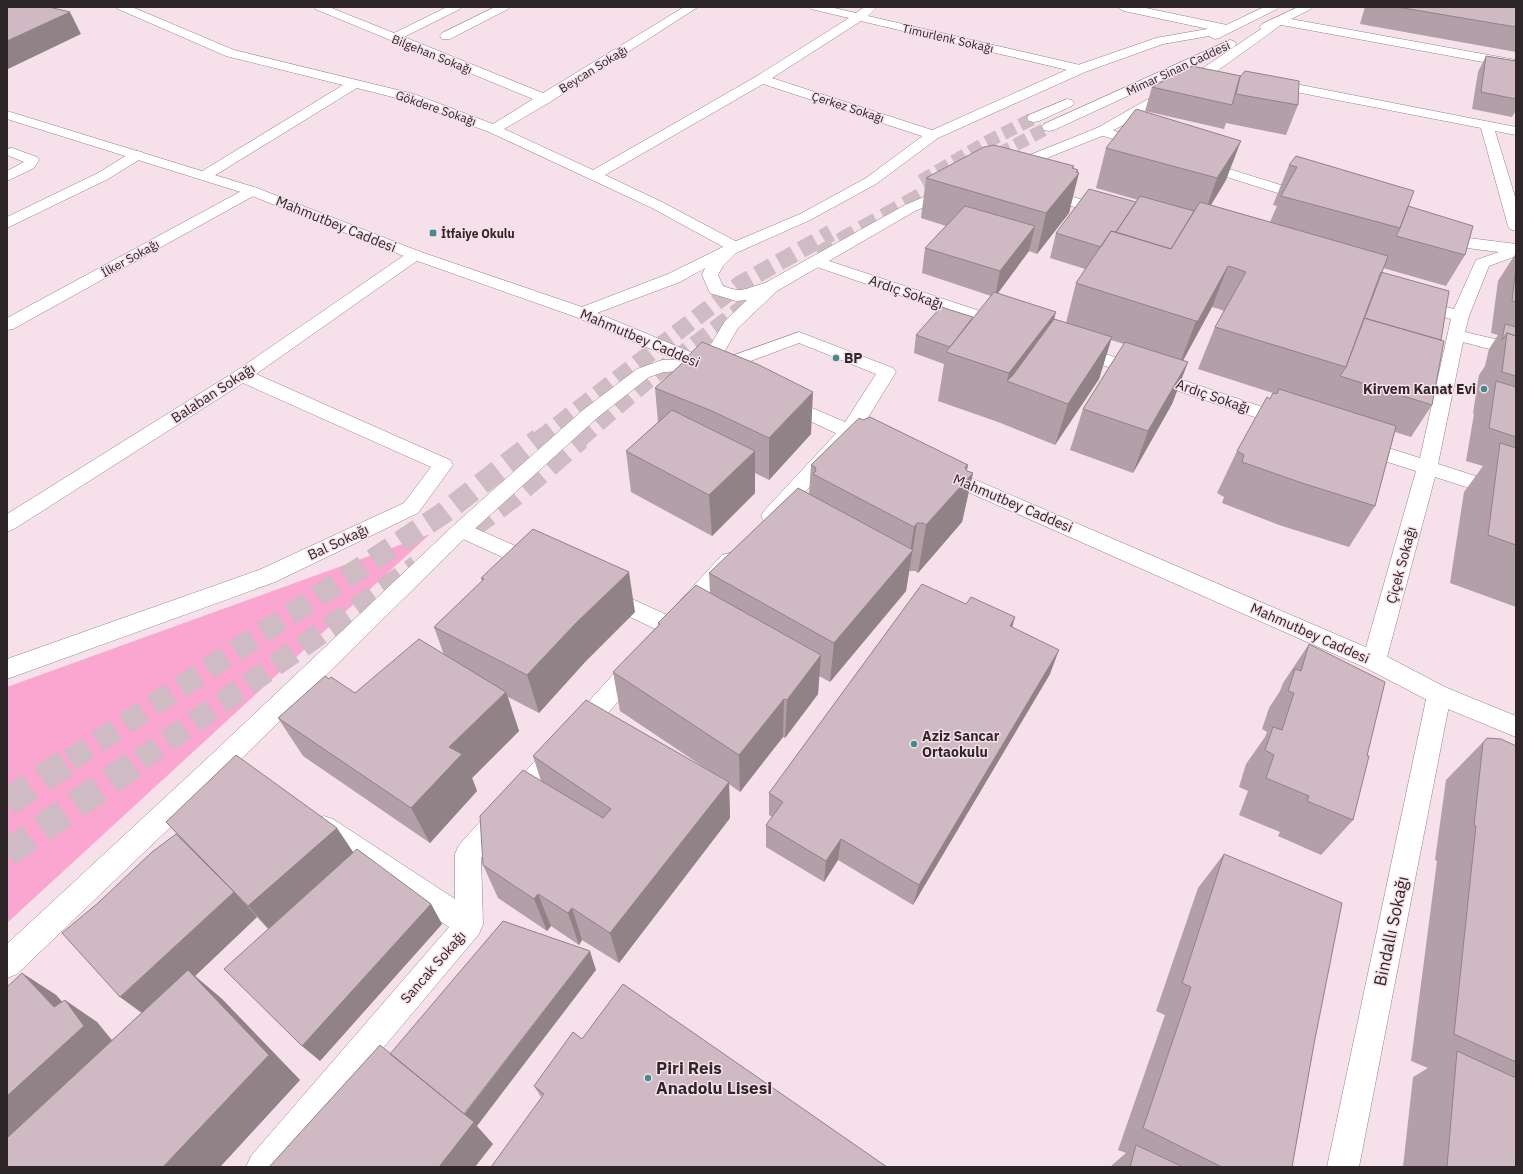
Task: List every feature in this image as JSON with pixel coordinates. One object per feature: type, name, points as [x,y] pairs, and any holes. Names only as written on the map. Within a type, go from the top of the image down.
[{"type":"street","name":"Gökdere Sokağı","points":[[122,7],[230,53],[409,97],[494,129],[657,205],[735,248]]},
{"type":"street","name":"Bilgehan Sokağı","points":[[319,7],[545,99]]},
{"type":"street","points":[[393,38],[456,7]]},
{"type":"street","points":[[446,36],[504,7]]},
{"type":"street","name":"Beycan Sokağı","points":[[494,129],[545,99],[692,7]]},
{"type":"street","name":"Timurlenk Sokağı","points":[[815,7],[1080,68]]},
{"type":"street","points":[[594,175],[762,79],[859,17],[871,7]]},
{"type":"street","points":[[1124,7],[1227,29]]},
{"type":"street","name":"Mimar Sinan Caddesi","points":[[1184,49],[1273,7]]},
{"type":"street","name":"Mimar Sinan Caddesi","points":[[1049,127],[1280,21],[1307,7]]},
{"type":"street","points":[[999,171],[1027,162],[1102,131],[1208,71],[1280,21],[1516,64]]},
{"type":"street","points":[[582,313],[674,278],[735,248],[805,217],[871,181],[933,135],[1080,68],[1160,41],[1227,29]]},
{"type":"street","points":[[1208,71],[1224,74]]},
{"type":"street","name":"Çerkez Sokağı","points":[[762,79],[933,135]]},
{"type":"street","points":[[1255,80],[1516,131]]},
{"type":"street","points":[[204,176],[354,84]]},
{"type":"street","points":[[1034,118],[1076,98]]},
{"type":"street","name":"Mahmutbey Caddesi","points":[[7,115],[252,191],[415,255],[582,313],[735,379]]},
{"type":"street","points":[[1487,126],[1516,226]]},
{"type":"street","points":[[1102,131],[1161,151]]},
{"type":"street","points":[[7,177],[29,165],[32,160],[12,152]]},
{"type":"street","points":[[7,223],[103,176],[137,155]]},
{"type":"street","points":[[1184,158],[1287,193],[1325,203]]},
{"type":"street","points":[[735,248],[716,264],[710,275],[716,288],[733,296],[746,297],[772,287],[910,208],[964,184]]},
{"type":"street","points":[[1030,189],[1122,216]]},
{"type":"street","name":"İlker Sokağı","points":[[7,325],[252,191]]},
{"type":"street","points":[[1422,231],[1459,242],[1516,250]]},
{"type":"street","name":"Çiçek Sokağı","points":[[1374,661],[1427,469],[1460,316],[1482,262],[1516,250]]},
{"type":"street","name":"Balaban Sokağı","points":[[7,524],[242,375],[415,255]]},
{"type":"street","name":"Ardıç Sokağı","points":[[817,262],[1020,331]]},
{"type":"street","points":[[7,964],[232,767],[461,530],[590,414],[643,373],[662,366],[683,365],[714,369],[714,354],[731,325],[772,287]]},
{"type":"street","points":[[1406,300],[1460,316]]},
{"type":"street","points":[[1456,335],[1516,350]]},
{"type":"street","name":"Sancak Sokağı","points":[[262,1167],[469,924],[468,854],[670,626],[849,432],[887,372],[799,337],[714,369]]},
{"type":"street","name":"Ardıç Sokağı","points":[[1058,344],[1306,428]]},
{"type":"street","name":"Bal Sokağı","points":[[7,669],[267,576],[411,508],[443,465],[242,375]]},
{"type":"street","points":[[764,392],[849,432],[892,450]]},
{"type":"street","points":[[1344,441],[1427,469],[1516,496]]},
{"type":"street","name":"Mahmutbey Caddesi","points":[[928,466],[1374,661],[1439,695],[1516,727]]},
{"type":"street","points":[[461,530],[555,573]]},
{"type":"street","points":[[591,590],[670,626]]},
{"type":"street","name":"Bindallı Sokağı","points":[[1343,1167],[1439,695]]},
{"type":"street","points":[[307,817],[469,924]]},
{"type":"shaded area","points":[[430,534],[7,923],[7,687]]},
{"type":"building","points":[[7,7],[49,7],[70,12],[7,41]]},
{"type":"building","points":[[1397,7],[1516,7],[1516,27]]},
{"type":"building","points":[[1486,56],[1516,61],[1516,99],[1481,92]]},
{"type":"building","points":[[1192,66],[1241,76],[1232,105],[1152,87]]},
{"type":"building","points":[[1245,71],[1299,81],[1298,105],[1236,94],[1240,77]]},
{"type":"building","points":[[1136,109],[1241,141],[1217,178],[1106,148]]},
{"type":"building","points":[[994,145],[1074,166],[1072,168],[1078,170],[1076,172],[1079,173],[1046,213],[926,178],[984,147]]},
{"type":"building","points":[[1296,156],[1414,191],[1400,228],[1281,196],[1297,167],[1289,165]]},
{"type":"building","points":[[1089,189],[1136,202],[1116,232],[1111,231],[1101,247],[1056,233]]},
{"type":"building","points":[[1140,196],[1194,211],[1171,249],[1116,232]]},
{"type":"building","points":[[1200,202],[1388,256],[1346,367],[1215,327],[1246,272],[1235,268],[1228,266],[1198,321],[1076,283],[1111,231],[1171,249]]},
{"type":"building","points":[[965,206],[1035,226],[1000,271],[925,248]]},
{"type":"building","points":[[1408,206],[1473,226],[1465,255],[1396,236]]},
{"type":"building","points":[[1516,266],[1516,302],[1512,301]]},
{"type":"building","points":[[1381,272],[1449,291],[1441,340],[1364,318]]},
{"type":"building","points":[[994,292],[1056,312],[1009,373],[946,352]]},
{"type":"building","points":[[941,307],[973,317],[950,347],[916,335]]},
{"type":"building","points":[[1364,318],[1444,341],[1432,405],[1340,376],[1346,367]]},
{"type":"building","points":[[1054,319],[1112,337],[1068,404],[1007,381]]},
{"type":"building","points":[[1505,324],[1516,327],[1516,336],[1507,333],[1502,340]]},
{"type":"building","points":[[1507,333],[1516,336],[1516,376],[1502,372]]},
{"type":"building","points":[[702,342],[757,364],[813,392],[769,438],[712,411],[655,388],[689,357],[688,356]]},
{"type":"building","points":[[1125,342],[1188,362],[1148,431],[1083,409]]},
{"type":"building","points":[[1496,381],[1516,387],[1516,437],[1489,428]]},
{"type":"building","points":[[1279,389],[1396,426],[1375,506],[1242,462],[1244,455],[1237,451],[1267,397],[1270,399],[1273,393],[1277,394]]},
{"type":"building","points":[[672,410],[755,451],[709,495],[626,451]]},
{"type":"building","points":[[870,417],[968,465],[965,467],[967,471],[973,473],[926,525],[923,523],[917,523],[914,527],[813,474],[816,471],[815,467],[811,465],[859,418],[863,420]]},
{"type":"building","points":[[1500,443],[1516,448],[1516,545],[1488,535]]},
{"type":"building","points":[[798,488],[913,550],[834,643],[709,573]]},
{"type":"building","points":[[533,529],[629,572],[576,623],[527,675],[434,627],[484,579],[481,578]]},
{"type":"building","name":"Aziz Sancar Ortaokulu","points":[[922,584],[966,604],[971,597],[1015,617],[1010,626],[1059,650],[919,885],[841,839],[826,861],[766,825],[783,802],[769,793]]},
{"type":"building","points":[[696,585],[821,655],[787,700],[784,699],[739,755],[613,672],[660,624],[658,623]]},
{"type":"building","points":[[419,639],[506,692],[449,747],[462,754],[411,808],[278,718],[325,676],[329,679],[331,677],[355,693]]},
{"type":"building","points":[[1309,644],[1385,682],[1353,820],[1307,801],[1309,796],[1266,778],[1274,755],[1265,750],[1273,727],[1282,730],[1294,693],[1288,691],[1295,669],[1301,671]]},
{"type":"building","points":[[586,700],[729,782],[610,933],[572,908],[568,913],[538,894],[534,899],[483,865],[480,816],[523,770],[603,818],[611,809],[533,756]]},
{"type":"building","points":[[1487,738],[1501,739],[1516,746],[1516,1062],[1454,1034],[1476,826],[1474,825],[1483,743]]},
{"type":"building","points":[[236,755],[337,828],[248,906],[166,822]]},
{"type":"building","points":[[176,834],[234,892],[120,997],[62,933],[98,903],[152,852]]},
{"type":"building","points":[[357,849],[431,904],[302,1046],[224,969]]},
{"type":"building","points":[[1224,854],[1342,903],[1314,1044],[1292,1167],[1222,1167],[1143,1128],[1191,987],[1182,983]]},
{"type":"building","points":[[503,921],[590,951],[464,1114],[390,1054]]},
{"type":"building","points":[[188,970],[269,1055],[163,1167],[7,1167],[7,1138]]},
{"type":"building","points":[[22,973],[54,1007],[65,1000],[84,1026],[7,1096],[7,987]]},
{"type":"building","name":"Piri Reis Anadolu Lisesi","points":[[623,984],[887,1167],[491,1167],[544,1094],[534,1086],[573,1032],[582,1039]]},
{"type":"building","points":[[380,1045],[474,1122],[439,1167],[269,1167]]},
{"type":"building","points":[[1457,1051],[1516,1078],[1516,1167],[1447,1167]]},
{"type":"building","points":[[1136,1145],[1183,1167],[1130,1167]]},
{"type":"tunnel","points":[[921,181],[985,143],[1034,118]]},
{"type":"tunnel","points":[[982,163],[1049,127]]},
{"type":"tunnel","points":[[928,192],[950,180]]},
{"type":"tunnel","points":[[819,255],[846,238],[930,191]]},
{"type":"tunnel","points":[[538,440],[740,284],[831,233]]},
{"type":"tunnel","points":[[579,440],[648,380],[748,304]]},
{"type":"tunnel","points":[[70,760],[445,512],[539,439]]},
{"type":"tunnel","points":[[471,528],[513,497],[580,439]]},
{"type":"tunnel","points":[[140,760],[417,566]]},
{"type":"tunnel","points":[[7,802],[72,759]]},
{"type":"tunnel","points":[[7,853],[141,759]]},
{"type":"place","name":"İtfaiye Okulu","points":[[433,233]]},
{"type":"place","name":"BP","points":[[836,358]]},
{"type":"place","name":"Kirvem Kanat Evi","points":[[1484,389]]},
{"type":"place","name":"Aziz Sancar Ortaokulu","points":[[914,744]]},
{"type":"place","name":"Piri Reis Anadolu Lisesi","points":[[648,1078]]}]
